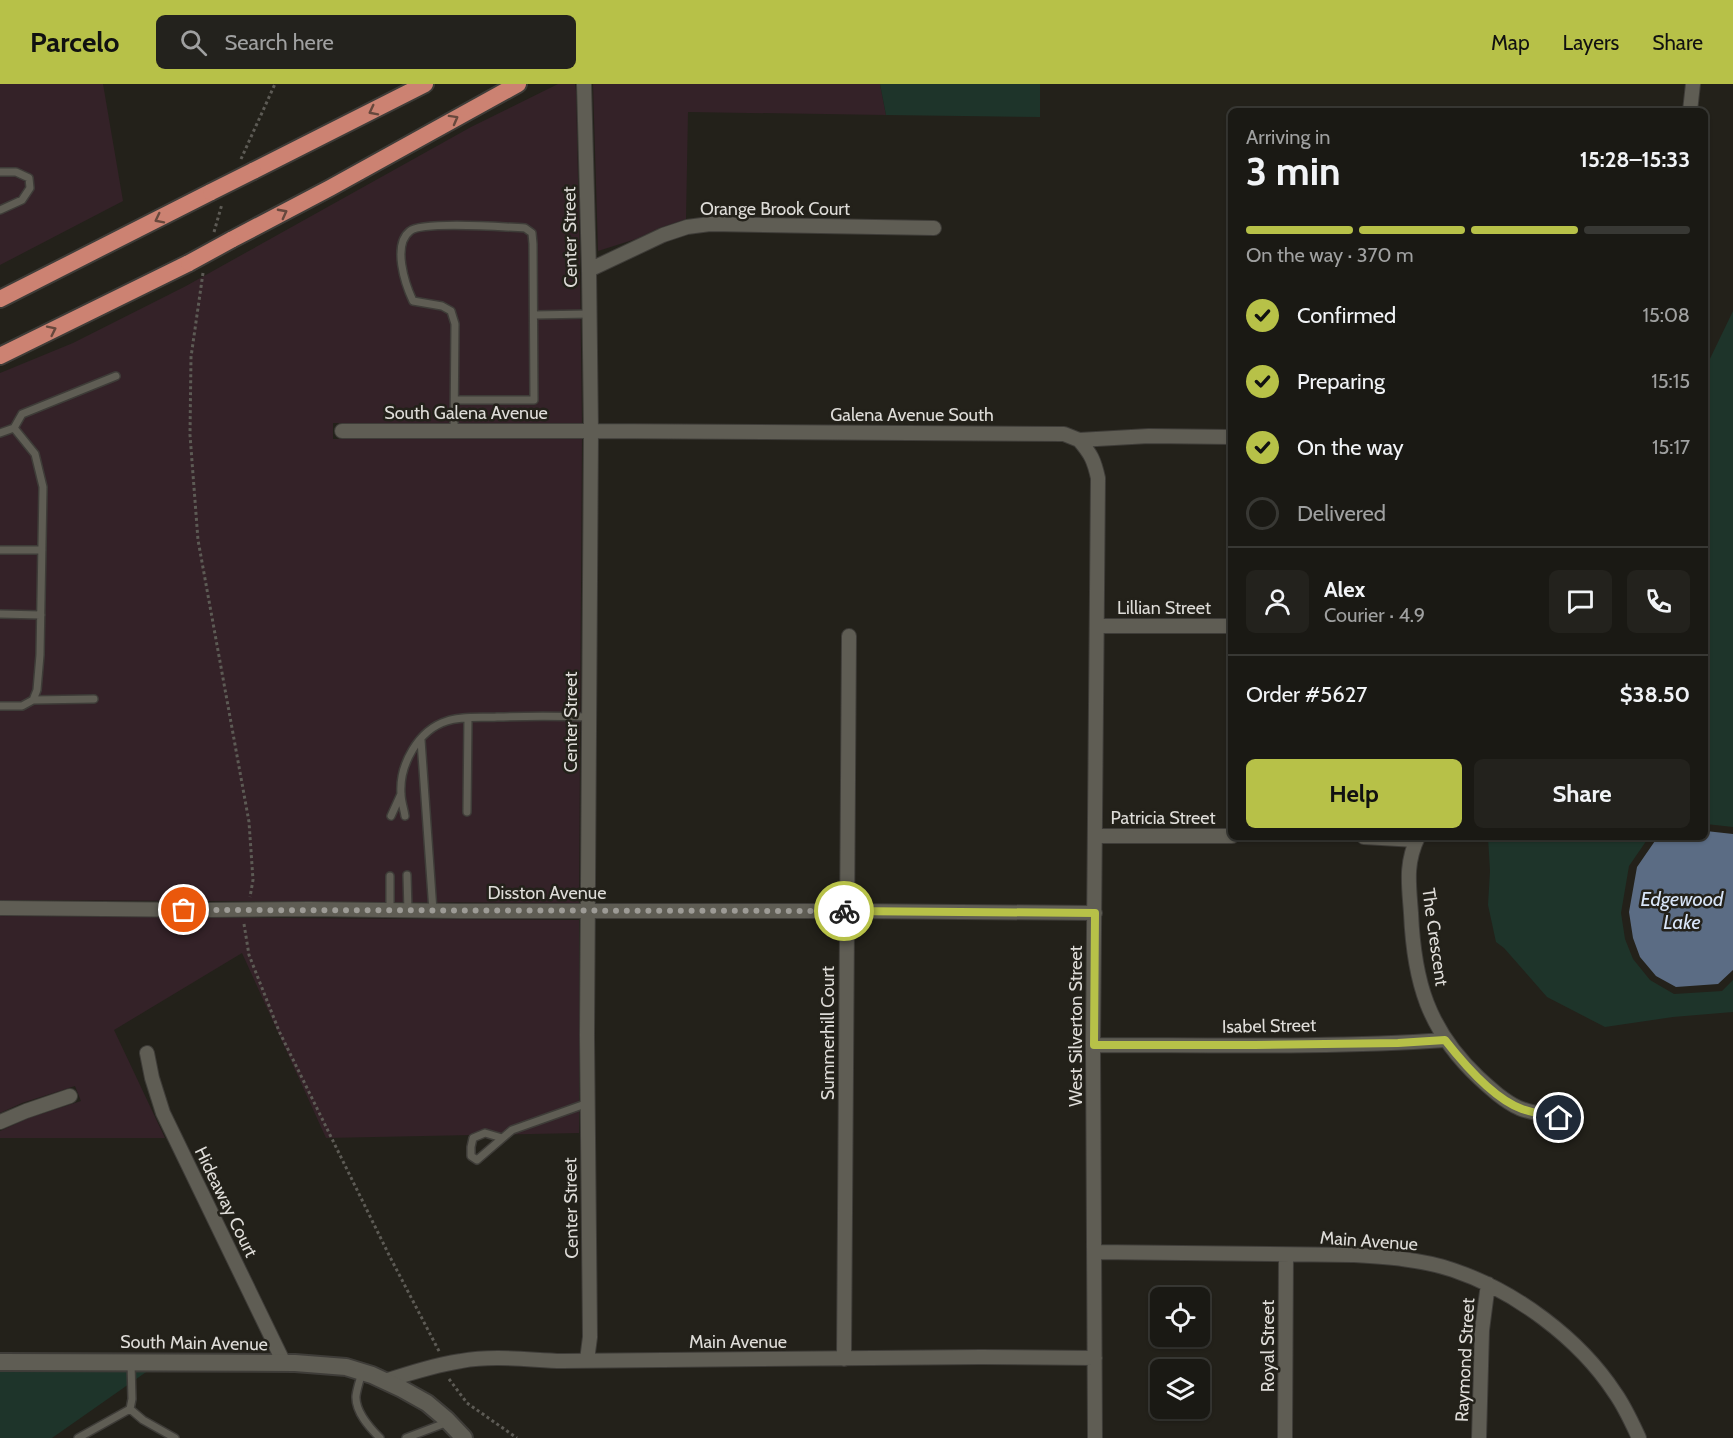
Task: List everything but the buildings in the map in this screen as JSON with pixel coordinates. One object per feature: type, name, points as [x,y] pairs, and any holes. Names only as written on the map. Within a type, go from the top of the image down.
[{"type":"highway","points":[[0,299],[217,198],[246,166],[425,84]]},
{"type":"highway","points":[[0,356],[197,264],[231,240],[518,84]]},
{"type":"street","name":"Center Street","points":[[584,84],[591,431],[588,912],[591,1337],[586,1360]]},
{"type":"street","points":[[1690,108],[1694,84]]},
{"type":"street","name":"Orange Brook Court","points":[[589,270],[663,235],[687,227],[710,224],[933,228]]},
{"type":"street","name":"South Galena Avenue","points":[[342,431],[591,431]]},
{"type":"street","name":"Galena Avenue South","points":[[591,431],[1064,434],[1079,440],[1149,436],[1228,437]]},
{"type":"street","name":"West Silverton Street","points":[[1079,440],[1090,452],[1095,462],[1098,478],[1094,1045],[1095,1438]]},
{"type":"street","name":"Lillian Street","points":[[1097,626],[1228,626]]},
{"type":"street","name":"Summerhill Court","points":[[844,1359],[849,636]]},
{"type":"street","name":"Patricia Street","points":[[1095,836],[1228,836]]},
{"type":"street","name":"The Crescent","points":[[1416,840],[1408,864],[1412,928],[1417,968],[1434,1022],[1464,1064],[1507,1101],[1522,1109],[1559,1118]]},
{"type":"street","name":"Disston Avenue","points":[[0,908],[1095,913]]},
{"type":"street","name":"Isabel Street","points":[[1094,1045],[1398,1043],[1445,1040]]},
{"type":"street","name":"Hideaway Court","points":[[147,1053],[163,1113],[284,1363]]},
{"type":"street","points":[[0,1122],[70,1096]]},
{"type":"street","name":"Main Avenue","points":[[1095,1252],[1353,1255],[1393,1258],[1452,1270],[1488,1284],[1515,1299],[1539,1315],[1567,1339],[1599,1371],[1610,1386],[1639,1438]]},
{"type":"street","name":"Royal Street","points":[[1286,1255],[1286,1438]]},
{"type":"street","name":"Raymond Street","points":[[1479,1438],[1482,1330],[1488,1284]]},
{"type":"street","name":"Main Avenue","points":[[385,1381],[462,1360],[1095,1358]]},
{"type":"street","name":"South Main Avenue","points":[[0,1362],[284,1363],[346,1367],[385,1381],[427,1403],[464,1438]]},
{"type":"lane","points":[[0,172],[16,172],[29,178],[30,188],[22,200],[0,210]]},
{"type":"lane","points":[[454,431],[455,324],[451,311],[442,306],[413,301],[406,286],[402,266],[402,240],[411,230],[442,226],[525,228],[532,233],[534,400],[455,400]]},
{"type":"lane","points":[[534,315],[590,314]]},
{"type":"lane","points":[[0,433],[14,428],[22,414],[116,376]]},
{"type":"lane","points":[[14,428],[35,454],[43,487],[39,666],[37,690],[33,700]]},
{"type":"lane","points":[[0,550],[42,550]]},
{"type":"lane","points":[[0,614],[41,615]]},
{"type":"lane","points":[[0,706],[22,706],[33,700],[94,699]]},
{"type":"lane","points":[[405,816],[401,794],[402,772],[410,755],[433,727],[448,721],[468,718],[589,717]]},
{"type":"lane","points":[[467,812],[468,718]]},
{"type":"lane","points":[[421,740],[433,911]]},
{"type":"lane","points":[[391,816],[401,794]]},
{"type":"lane","points":[[407,875],[408,911]]},
{"type":"lane","points":[[390,876],[390,910]]},
{"type":"lane","points":[[502,1138],[485,1133],[473,1138],[471,1156],[477,1160],[512,1130],[588,1103]]},
{"type":"lane","points":[[78,1438],[130,1409],[132,1399],[130,1362]]},
{"type":"lane","points":[[362,1372],[356,1398],[358,1409],[370,1429],[380,1438]]},
{"type":"lane","points":[[130,1409],[143,1420],[175,1438]]},
{"type":"lane","points":[[406,1438],[448,1422]]},
{"type":"path","points":[[246,166],[275,84]]},
{"type":"path","points":[[214,234],[217,198]]},
{"type":"path","points":[[197,264],[202,275],[191,357],[190,435],[198,540],[249,822],[253,880],[244,924],[249,956],[279,1031],[390,1257],[440,1350],[442,1364],[448,1377],[467,1403],[517,1438]]},
{"type":"shaded area","points":[[0,84],[103,84],[123,201],[0,265]]},
{"type":"shaded area","points":[[558,84],[575,84],[576,91],[580,265],[577,267],[580,272],[582,423],[333,423],[333,439],[582,439],[579,903],[0,900],[0,373],[73,343],[186,286],[471,127]]},
{"type":"shaded area","points":[[593,84],[880,84],[886,115],[688,112],[686,219],[598,251]]},
{"type":"shaded area","points":[[0,916],[579,920],[579,1133],[326,1138],[242,953],[114,1030],[165,1138],[0,1138],[0,1131],[29,1118],[81,1101],[75,1086],[22,1103],[0,1113]]},
{"type":"green space","points":[[880,84],[1040,84],[1040,117],[886,115]]},
{"type":"green space","points":[[1733,311],[1733,827],[1708,824],[1708,363]]},
{"type":"green space","points":[[1488,840],[1647,840],[1629,866],[1621,913],[1625,939],[1633,959],[1650,980],[1674,994],[1722,991],[1733,980],[1733,1012],[1673,1017],[1605,1027],[1547,997],[1496,942],[1488,905],[1490,871]]},
{"type":"green space","points":[[0,1370],[149,1370],[52,1438],[0,1438]]},
{"type":"water","name":"Edgewood Lake","points":[[1708,831],[1733,834],[1733,970],[1718,984],[1676,987],[1656,976],[1640,957],[1633,938],[1629,912],[1637,867],[1656,840],[1708,840]]},
{"type":"way so far","points":[[184,910],[844,911]]},
{"type":"route","points":[[844,911],[1095,913],[1094,1045],[1398,1043],[1445,1040],[1464,1064],[1507,1101],[1522,1109],[1559,1118]]}]
